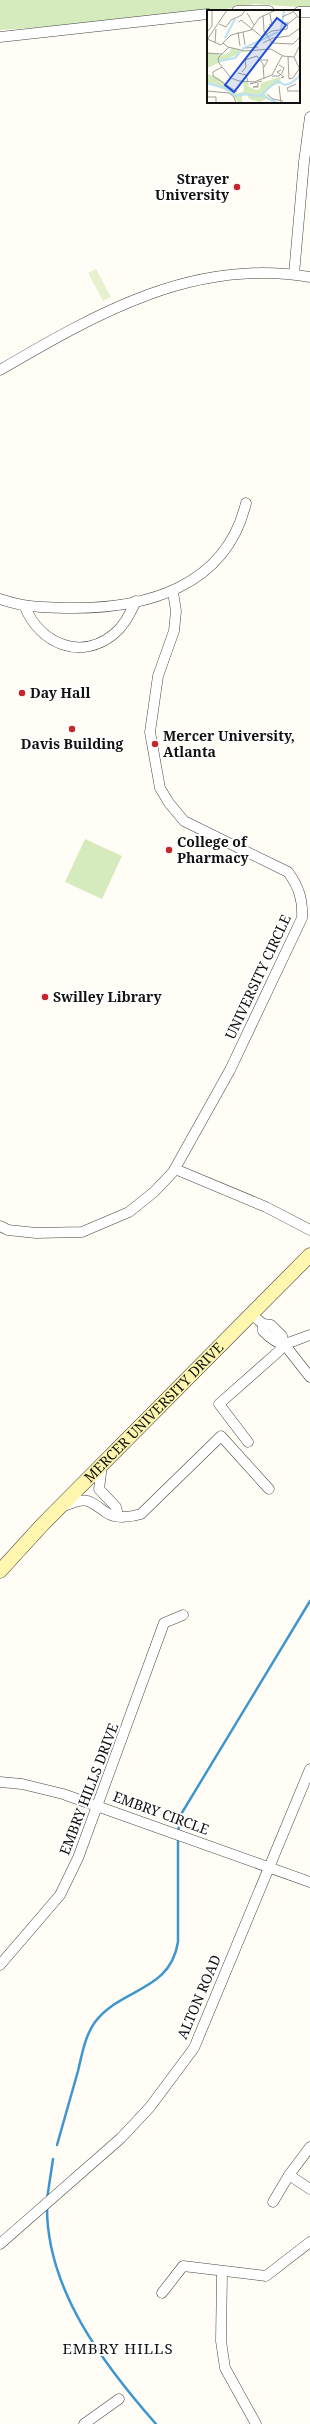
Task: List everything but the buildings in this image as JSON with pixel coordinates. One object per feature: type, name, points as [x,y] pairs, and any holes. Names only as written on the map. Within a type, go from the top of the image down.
[{"type":"street","points":[[0,37],[207,14]]},
{"type":"street","points":[[294,274],[304,162],[310,118]]},
{"type":"street","points":[[0,370],[67,331],[133,299],[192,281],[236,274],[294,274],[310,277]]},
{"type":"street","points":[[0,599],[25,607],[103,608],[173,592],[202,574],[221,557],[239,527],[246,503]]},
{"type":"street","name":"UNIVERSITY CIRCLE","points":[[0,1226],[8,1230],[36,1232],[82,1232],[129,1212],[154,1192],[175,1169],[233,1064],[302,918],[302,906],[296,882],[288,872],[184,821],[169,803],[160,788],[150,732],[158,676],[174,632],[176,611],[173,592]]},
{"type":"street","points":[[25,607],[31,621],[42,634],[60,645],[84,647],[99,643],[114,634],[126,622],[136,601]]},
{"type":"street","points":[[175,1169],[266,1207],[310,1230]]},
{"type":"street","name":"MERCER UNIVERSITY DRIVE","points":[[0,1571],[59,1508],[310,1255]]},
{"type":"street","points":[[251,1314],[263,1324],[271,1325],[282,1336],[284,1344],[310,1377]]},
{"type":"street","points":[[248,1442],[219,1404],[284,1344],[310,1335]]},
{"type":"street","points":[[59,1508],[76,1501],[88,1500],[95,1503],[109,1514],[128,1518],[140,1514],[221,1436],[269,1489]]},
{"type":"street","points":[[102,1465],[99,1489],[116,1506],[118,1515]]},
{"type":"street","points":[[95,1503],[104,1494]]},
{"type":"street","name":"EMBRY HILLS DRIVE","points":[[0,1965],[60,1895],[78,1858],[98,1806],[164,1623],[183,1615]]},
{"type":"street","name":"ALTON ROAD","points":[[0,2244],[121,2138],[150,2107],[194,2048],[310,1768]]},
{"type":"street","name":"EMBRY CIRCLE","points":[[0,1782],[22,1784],[63,1794],[269,1866],[310,1882]]},
{"type":"street","points":[[273,2202],[310,2147]]},
{"type":"street","points":[[290,2175],[310,2189]]},
{"type":"street","points":[[162,2293],[183,2266],[222,2272],[266,2276],[310,2242]]},
{"type":"street","points":[[222,2272],[221,2342],[225,2368],[256,2424]]},
{"type":"street","points":[[84,2424],[119,2399]]},
{"type":"green space","points":[[0,0],[310,0],[310,8],[255,4],[219,10],[207,10],[207,12],[166,19],[0,30]]},
{"type":"green space","points":[[96,269],[111,297],[103,301],[88,273]]},
{"type":"green space","points":[[85,839],[122,856],[102,899],[65,882]]},
{"type":"waterway","points":[[178,1833],[180,1816],[310,1601]]},
{"type":"waterway","points":[[57,2145],[84,2045],[95,2022],[118,2002],[144,1988],[155,1980],[165,1971],[173,1958],[178,1942],[178,1838]]},
{"type":"waterway","points":[[47,2199],[53,2159]]},
{"type":"waterway","points":[[47,2208],[50,2238],[57,2268],[68,2297],[82,2325],[117,2377],[156,2424]]},
{"type":"place","name":"Strayer University","points":[[237,187]]},
{"type":"place","name":"Day Hall","points":[[22,693]]},
{"type":"place","name":"Davis Building","points":[[72,729]]},
{"type":"place","name":"Mercer University, Atlanta","points":[[155,744]]},
{"type":"place","name":"College of Pharmacy","points":[[169,850]]},
{"type":"place","name":"Swilley Library","points":[[45,997]]},
{"type":"district","name":"EMBRY HILLS","points":[[118,2349]]}]
